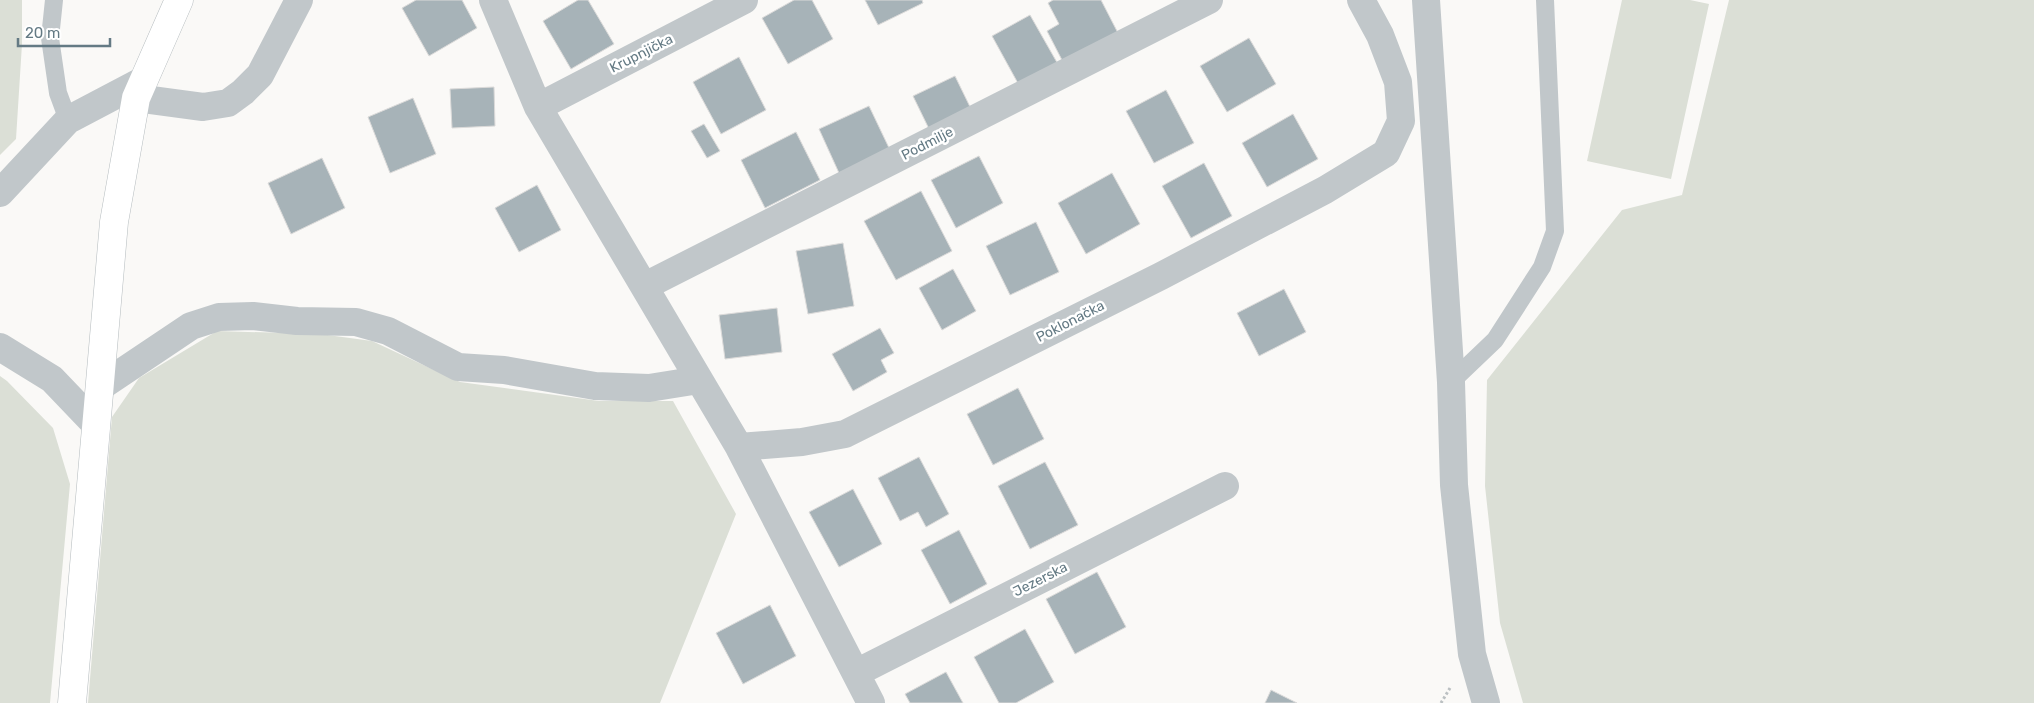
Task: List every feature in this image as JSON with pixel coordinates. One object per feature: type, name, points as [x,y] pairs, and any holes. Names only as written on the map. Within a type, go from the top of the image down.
[{"type":"main road","points":[[72,703],[114,222],[140,89],[179,0]]},
{"type":"street","points":[[0,193],[68,120],[140,89],[203,107],[228,103],[243,92],[260,75],[299,0]]},
{"type":"street","points":[[493,0],[538,107],[739,447],[871,703]]},
{"type":"street","name":"Krupnjička","points":[[538,107],[744,0]]},
{"type":"street","name":"Podmilje","points":[[645,286],[1209,0]]},
{"type":"street","name":"Poklonačka","points":[[739,447],[802,442],[846,434],[1325,190],[1386,153],[1401,121],[1398,82],[1380,35],[1361,0]]},
{"type":"street","points":[[1426,0],[1451,382],[1454,485],[1471,644],[1486,703]]},
{"type":"street","points":[[100,387],[191,326],[218,318],[253,316],[297,321],[356,322],[388,331],[458,367],[504,370],[595,386],[649,388],[699,380]]},
{"type":"street","points":[[0,347],[52,379],[96,425]]},
{"type":"street","name":"Jezerska","points":[[856,673],[1225,486]]},
{"type":"lane","points":[[54,0],[50,38],[58,93],[68,120]]},
{"type":"lane","points":[[1451,382],[1495,340],[1542,267],[1555,231],[1545,0]]},
{"type":"shaded area","points":[[0,0],[22,0],[22,44],[16,139],[0,155]]},
{"type":"shaded area","points":[[1622,0],[1690,0],[1709,4],[1671,179],[1587,161]]},
{"type":"shaded area","points":[[1729,0],[2034,0],[2034,703],[1523,703],[1500,623],[1485,486],[1487,380],[1622,210],[1682,195]]},
{"type":"shaded area","points":[[217,331],[320,334],[372,341],[460,382],[599,401],[673,401],[736,514],[660,703],[88,703],[112,417],[139,378]]},
{"type":"shaded area","points":[[0,376],[53,428],[70,484],[50,703],[0,703]]},
{"type":"building","points":[[416,0],[462,0],[477,28],[429,56],[402,8]]},
{"type":"building","points":[[578,0],[588,0],[614,44],[571,69],[543,21]]},
{"type":"building","points":[[794,0],[812,0],[833,39],[788,64],[762,18]]},
{"type":"building","points":[[865,0],[922,0],[923,3],[878,25]]},
{"type":"building","points":[[1053,0],[1101,0],[1118,33],[1063,62],[1047,31],[1059,24],[1048,3]]},
{"type":"building","points":[[1030,15],[1059,66],[1020,87],[992,36]]},
{"type":"building","points":[[1249,38],[1276,84],[1227,112],[1200,66]]},
{"type":"building","points":[[739,57],[766,110],[721,134],[693,82]]},
{"type":"building","points":[[955,76],[973,113],[931,133],[913,96]]},
{"type":"building","points":[[494,87],[495,126],[452,128],[450,89]]},
{"type":"building","points":[[1166,90],[1194,143],[1154,163],[1126,111]]},
{"type":"building","points":[[413,98],[436,154],[390,173],[368,117]]},
{"type":"building","points":[[869,106],[890,150],[839,173],[819,129]]},
{"type":"building","points":[[1293,114],[1318,159],[1267,187],[1242,143]]},
{"type":"building","points":[[704,124],[720,151],[707,158],[691,131]]},
{"type":"building","points":[[796,132],[820,180],[765,208],[741,160]]},
{"type":"building","points":[[979,156],[1003,203],[956,228],[931,180]]},
{"type":"building","points":[[322,158],[345,208],[291,234],[268,183]]},
{"type":"building","points":[[1204,163],[1232,216],[1191,238],[1162,186]]},
{"type":"building","points":[[1112,173],[1140,224],[1086,254],[1058,203]]},
{"type":"building","points":[[537,185],[561,230],[519,252],[495,208]]},
{"type":"building","points":[[921,191],[952,251],[896,280],[864,221]]},
{"type":"building","points":[[1036,222],[1059,272],[1010,295],[986,246]]},
{"type":"building","points":[[843,243],[854,306],[808,314],[796,251]]},
{"type":"building","points":[[953,269],[976,311],[942,330],[919,288]]},
{"type":"building","points":[[1284,289],[1306,332],[1259,356],[1237,313]]},
{"type":"building","points":[[777,308],[782,352],[725,359],[719,315]]},
{"type":"building","points":[[880,328],[894,353],[881,360],[887,372],[853,391],[832,354]]},
{"type":"building","points":[[1018,388],[1044,439],[993,465],[967,414]]},
{"type":"building","points":[[919,457],[949,514],[926,527],[918,512],[900,521],[878,478]]},
{"type":"building","points":[[1045,462],[1078,525],[1030,549],[998,486]]},
{"type":"building","points":[[853,489],[882,544],[839,567],[809,512]]},
{"type":"building","points":[[959,530],[987,584],[950,604],[921,550]]},
{"type":"building","points":[[1097,572],[1126,627],[1075,654],[1046,599]]},
{"type":"building","points":[[770,605],[796,656],[743,684],[716,633]]},
{"type":"building","points":[[1025,629],[1054,682],[1016,703],[999,703],[974,657]]},
{"type":"building","points":[[946,672],[963,703],[910,703],[905,694]]},
{"type":"building","points":[[1271,690],[1297,703],[1265,703]]}]
